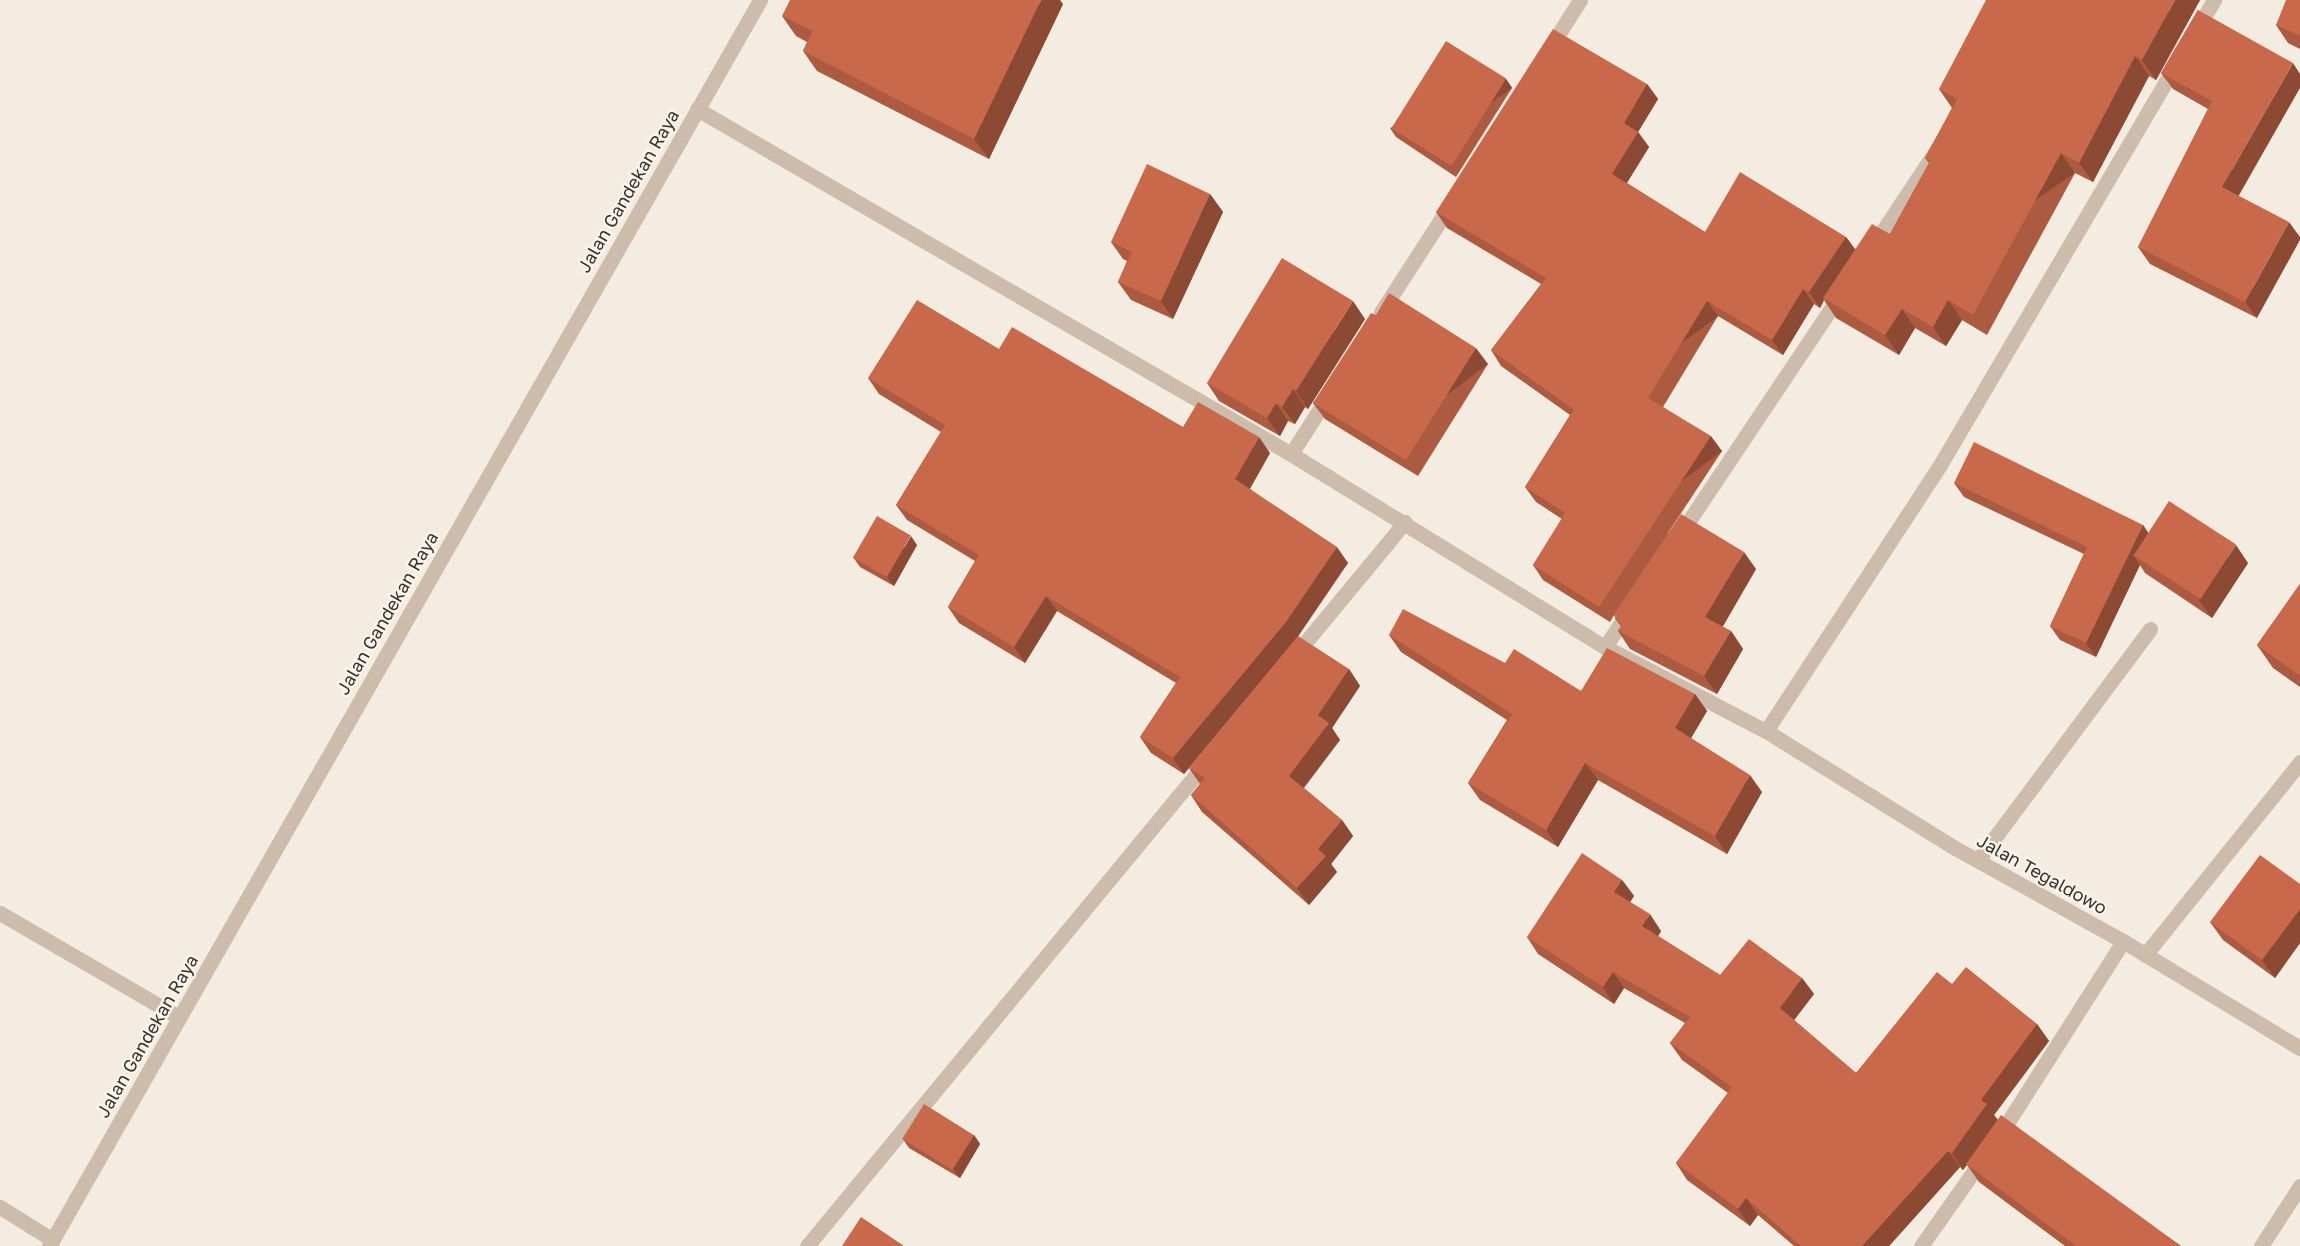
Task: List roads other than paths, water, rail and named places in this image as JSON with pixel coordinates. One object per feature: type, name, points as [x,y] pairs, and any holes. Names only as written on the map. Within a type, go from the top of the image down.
[{"type":"street","name":"Jalan Gandekan Raya","points":[[51,1243],[760,0]]},
{"type":"street","points":[[1542,61],[1581,0]]},
{"type":"street","points":[[1766,731],[1940,465],[2214,0]]},
{"type":"street","name":"Jalan Tegaldowo","points":[[697,109],[1291,454],[1605,646],[1766,731],[1978,860],[2123,941],[2300,1048]]},
{"type":"street","points":[[1671,548],[1940,146]]},
{"type":"street","points":[[1375,323],[1458,192]]},
{"type":"street","points":[[1291,454],[1336,383]]},
{"type":"street","points":[[1283,670],[1405,522]]},
{"type":"street","points":[[1605,646],[1638,597]]},
{"type":"street","points":[[1978,860],[2150,628]]},
{"type":"street","points":[[807,1246],[1222,744]]},
{"type":"street","points":[[2145,955],[2300,762]]},
{"type":"street","points":[[0,913],[180,1017]]},
{"type":"street","points":[[1921,1246],[2004,1130],[2123,941]]},
{"type":"street","points":[[2261,1246],[2300,1186]]},
{"type":"street","points":[[0,1207],[51,1243]]}]
